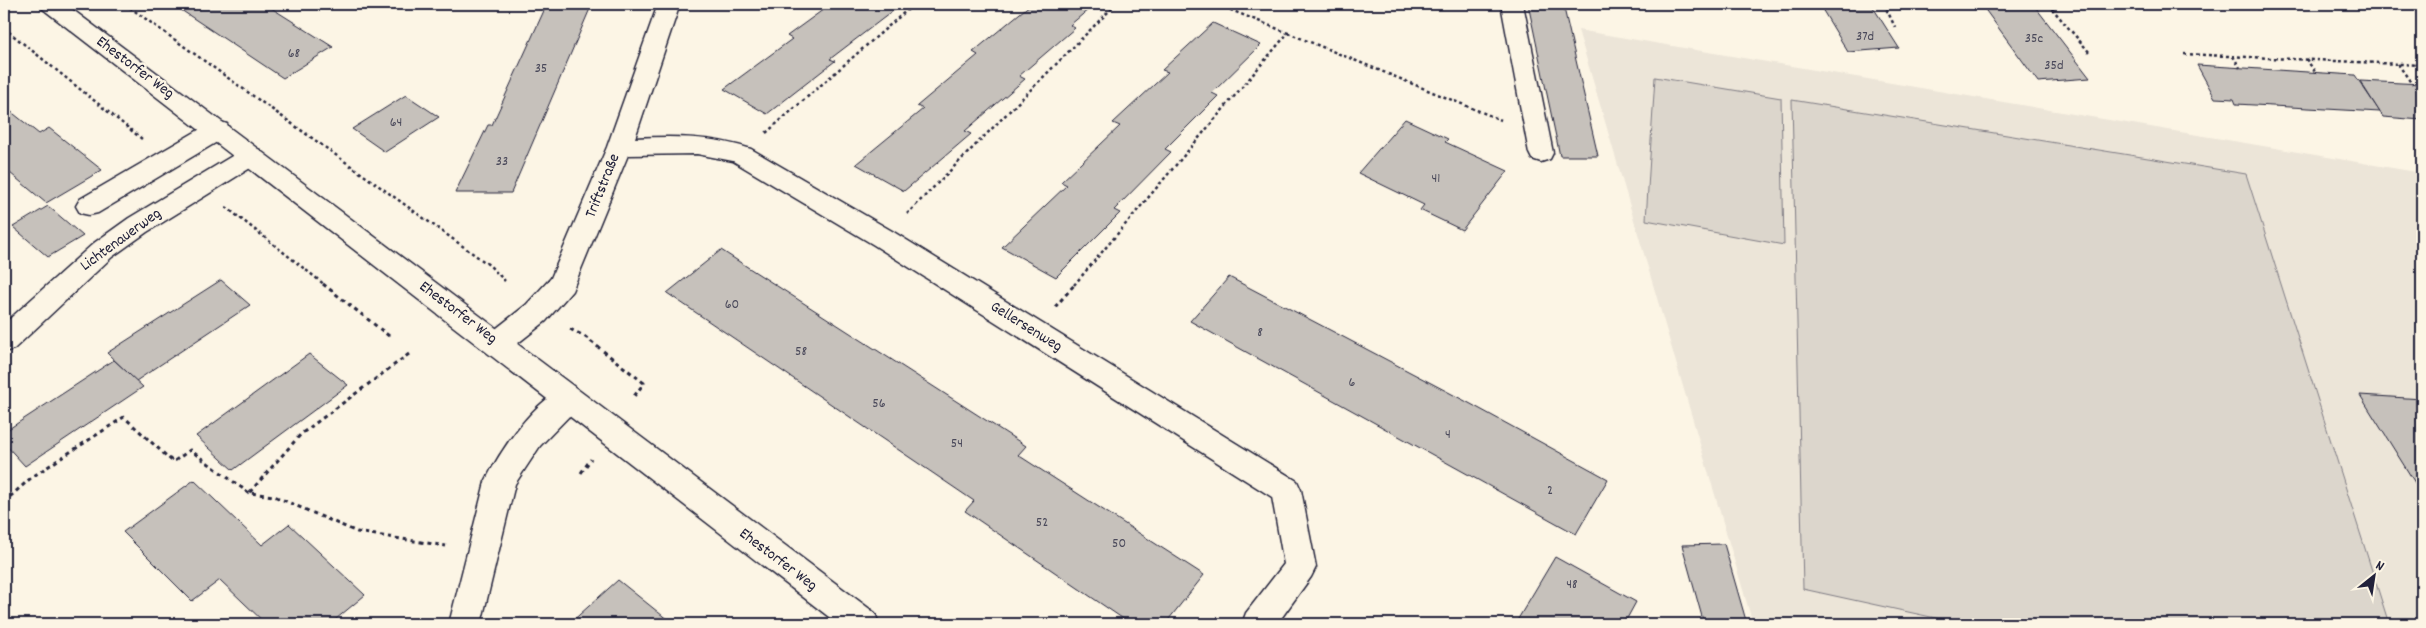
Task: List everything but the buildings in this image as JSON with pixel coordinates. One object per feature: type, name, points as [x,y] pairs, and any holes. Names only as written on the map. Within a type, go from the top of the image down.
[{"type":"street","name":"Ehestorfer Weg","points":[[51,4],[498,343],[568,399],[863,624]]},
{"type":"street","name":"Triftstraße","points":[[498,343],[536,313],[562,284],[620,147],[669,4]]},
{"type":"street","points":[[1512,4],[1540,144]]},
{"type":"street","points":[[89,206],[218,130]]},
{"type":"street","name":"Gellersenweg","points":[[620,147],[704,146],[726,149],[742,155],[883,238],[1286,490],[1300,567],[1258,624]]},
{"type":"street","name":"Lichtenauerweg","points":[[4,341],[88,262],[113,242],[251,156]]},
{"type":"street","points":[[465,624],[500,482],[510,463],[534,430],[568,399]]},
{"type":"path","points":[[125,4],[489,265],[505,281]]},
{"type":"path","points":[[742,155],[914,4]]},
{"type":"path","points":[[883,238],[1116,4]]},
{"type":"path","points":[[1216,4],[1288,33],[1540,144]]},
{"type":"path","points":[[1884,4],[1894,27]]},
{"type":"path","points":[[2048,4],[2090,53]]},
{"type":"path","points":[[4,28],[168,160]]},
{"type":"path","points":[[1034,332],[1288,33]]},
{"type":"path","points":[[2184,54],[2422,65]]},
{"type":"path","points":[[2233,56],[2240,68]]},
{"type":"path","points":[[2306,59],[2316,72]]},
{"type":"path","points":[[2398,64],[2412,84]]},
{"type":"path","points":[[224,205],[390,336]]},
{"type":"path","points":[[570,329],[584,336],[644,383],[632,399]]},
{"type":"path","points":[[249,493],[301,434],[409,354]]},
{"type":"path","points":[[4,502],[32,477],[124,417],[174,462],[190,450],[249,493],[274,496],[357,532],[484,552]]},
{"type":"path","points":[[581,473],[593,455]]},
{"type":"shaded area","points":[[1578,30],[2422,173],[2422,624],[1753,624]]},
{"type":"shaded area","points":[[1655,77],[1781,98],[1784,245],[1646,220]]},
{"type":"shaded area","points":[[1792,100],[2246,174],[2389,624],[1963,624],[1803,589]]}]
